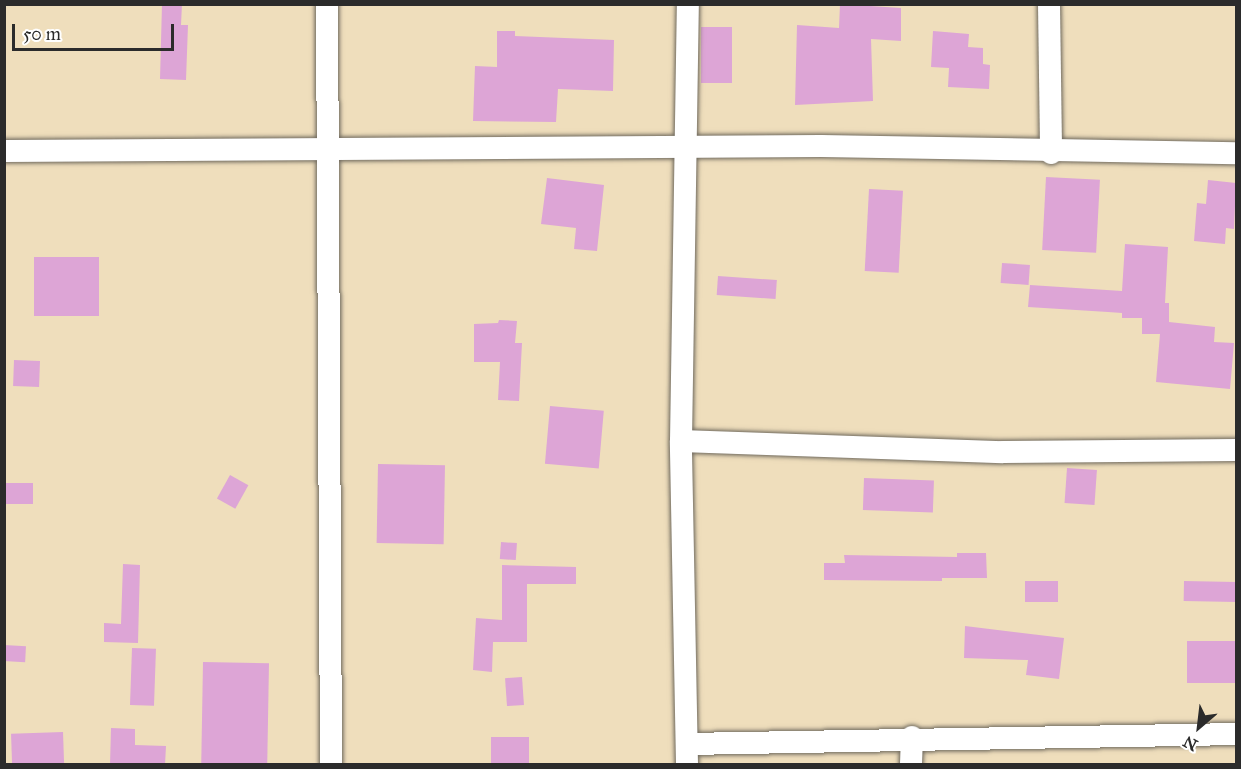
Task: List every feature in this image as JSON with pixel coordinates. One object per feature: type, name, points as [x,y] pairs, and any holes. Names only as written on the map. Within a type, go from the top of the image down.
[{"type":"street","points":[[327,4],[331,765]]},
{"type":"street","points":[[688,4],[681,441],[687,754],[912,737],[1236,734]]},
{"type":"street","points":[[1049,4],[1051,153]]},
{"type":"street","points":[[4,151],[327,151],[687,146],[1051,153],[1236,153]]},
{"type":"street","points":[[681,441],[1003,452],[1236,450]]},
{"type":"street","points":[[911,765],[912,737]]},
{"type":"building","points":[[162,4],[182,4],[181,25],[188,25],[186,80],[160,79]]},
{"type":"building","points":[[840,4],[901,8],[901,41],[871,39],[873,101],[795,105],[797,25],[839,28]]},
{"type":"building","points":[[701,27],[732,27],[732,83],[701,83]]},
{"type":"building","points":[[497,31],[515,31],[515,36],[614,40],[613,91],[558,89],[556,122],[473,121],[475,66],[497,67]]},
{"type":"building","points":[[933,31],[969,34],[968,47],[983,48],[983,64],[990,65],[989,89],[948,87],[949,68],[931,67]]},
{"type":"building","points":[[1046,177],[1100,180],[1096,253],[1042,250]]},
{"type":"building","points":[[547,178],[604,185],[597,251],[574,249],[576,228],[541,224]]},
{"type":"building","points":[[1208,180],[1236,183],[1234,229],[1226,228],[1225,244],[1194,241],[1197,203],[1206,204]]},
{"type":"building","points":[[869,189],[903,191],[899,273],[865,271]]},
{"type":"building","points":[[1125,244],[1168,247],[1165,303],[1169,303],[1169,322],[1215,327],[1214,342],[1234,343],[1230,389],[1156,382],[1160,334],[1142,334],[1142,318],[1122,318],[1122,313],[1028,307],[1030,285],[1122,291]]},
{"type":"building","points":[[34,257],[99,257],[99,316],[34,316]]},
{"type":"building","points":[[1002,263],[1030,265],[1029,285],[1001,283]]},
{"type":"building","points":[[718,276],[777,280],[776,299],[717,295]]},
{"type":"building","points":[[499,320],[517,321],[515,343],[522,343],[519,401],[498,400],[500,362],[474,362],[474,324],[498,323]]},
{"type":"building","points":[[14,360],[40,361],[39,387],[13,386]]},
{"type":"building","points":[[550,406],[604,411],[599,468],[545,464]]},
{"type":"building","points":[[378,464],[445,465],[444,544],[377,543]]},
{"type":"building","points":[[1067,468],[1097,470],[1094,505],[1065,503]]},
{"type":"building","points":[[230,475],[248,485],[235,509],[217,499]]},
{"type":"building","points":[[864,478],[934,480],[933,512],[863,510]]},
{"type":"building","points":[[4,483],[33,483],[33,504],[4,504]]},
{"type":"building","points":[[501,542],[517,543],[516,560],[500,559]]},
{"type":"building","points":[[957,553],[986,553],[987,578],[942,578],[942,581],[824,580],[824,563],[845,563],[844,555],[957,557]]},
{"type":"building","points":[[123,564],[140,565],[138,643],[104,642],[104,623],[121,624]]},
{"type":"building","points":[[502,565],[576,567],[576,584],[527,584],[527,642],[493,642],[492,672],[473,670],[476,618],[502,620]]},
{"type":"building","points":[[1025,581],[1058,581],[1058,602],[1025,602]]},
{"type":"building","points":[[1184,581],[1236,582],[1236,602],[1184,601]]},
{"type":"building","points":[[965,626],[1064,638],[1059,679],[1026,675],[1028,660],[964,658]]},
{"type":"building","points":[[1187,641],[1236,641],[1236,683],[1187,683]]},
{"type":"building","points":[[4,645],[26,646],[25,662],[4,661]]},
{"type":"building","points":[[132,648],[156,649],[154,706],[130,705]]},
{"type":"building","points":[[203,662],[269,663],[267,764],[201,764]]},
{"type":"building","points":[[522,677],[524,705],[507,706],[505,678]]},
{"type":"building","points":[[111,728],[135,729],[135,745],[166,746],[165,765],[110,765]]},
{"type":"building","points":[[63,732],[64,764],[12,764],[11,734]]},
{"type":"building","points":[[491,737],[529,737],[529,764],[491,764]]}]
